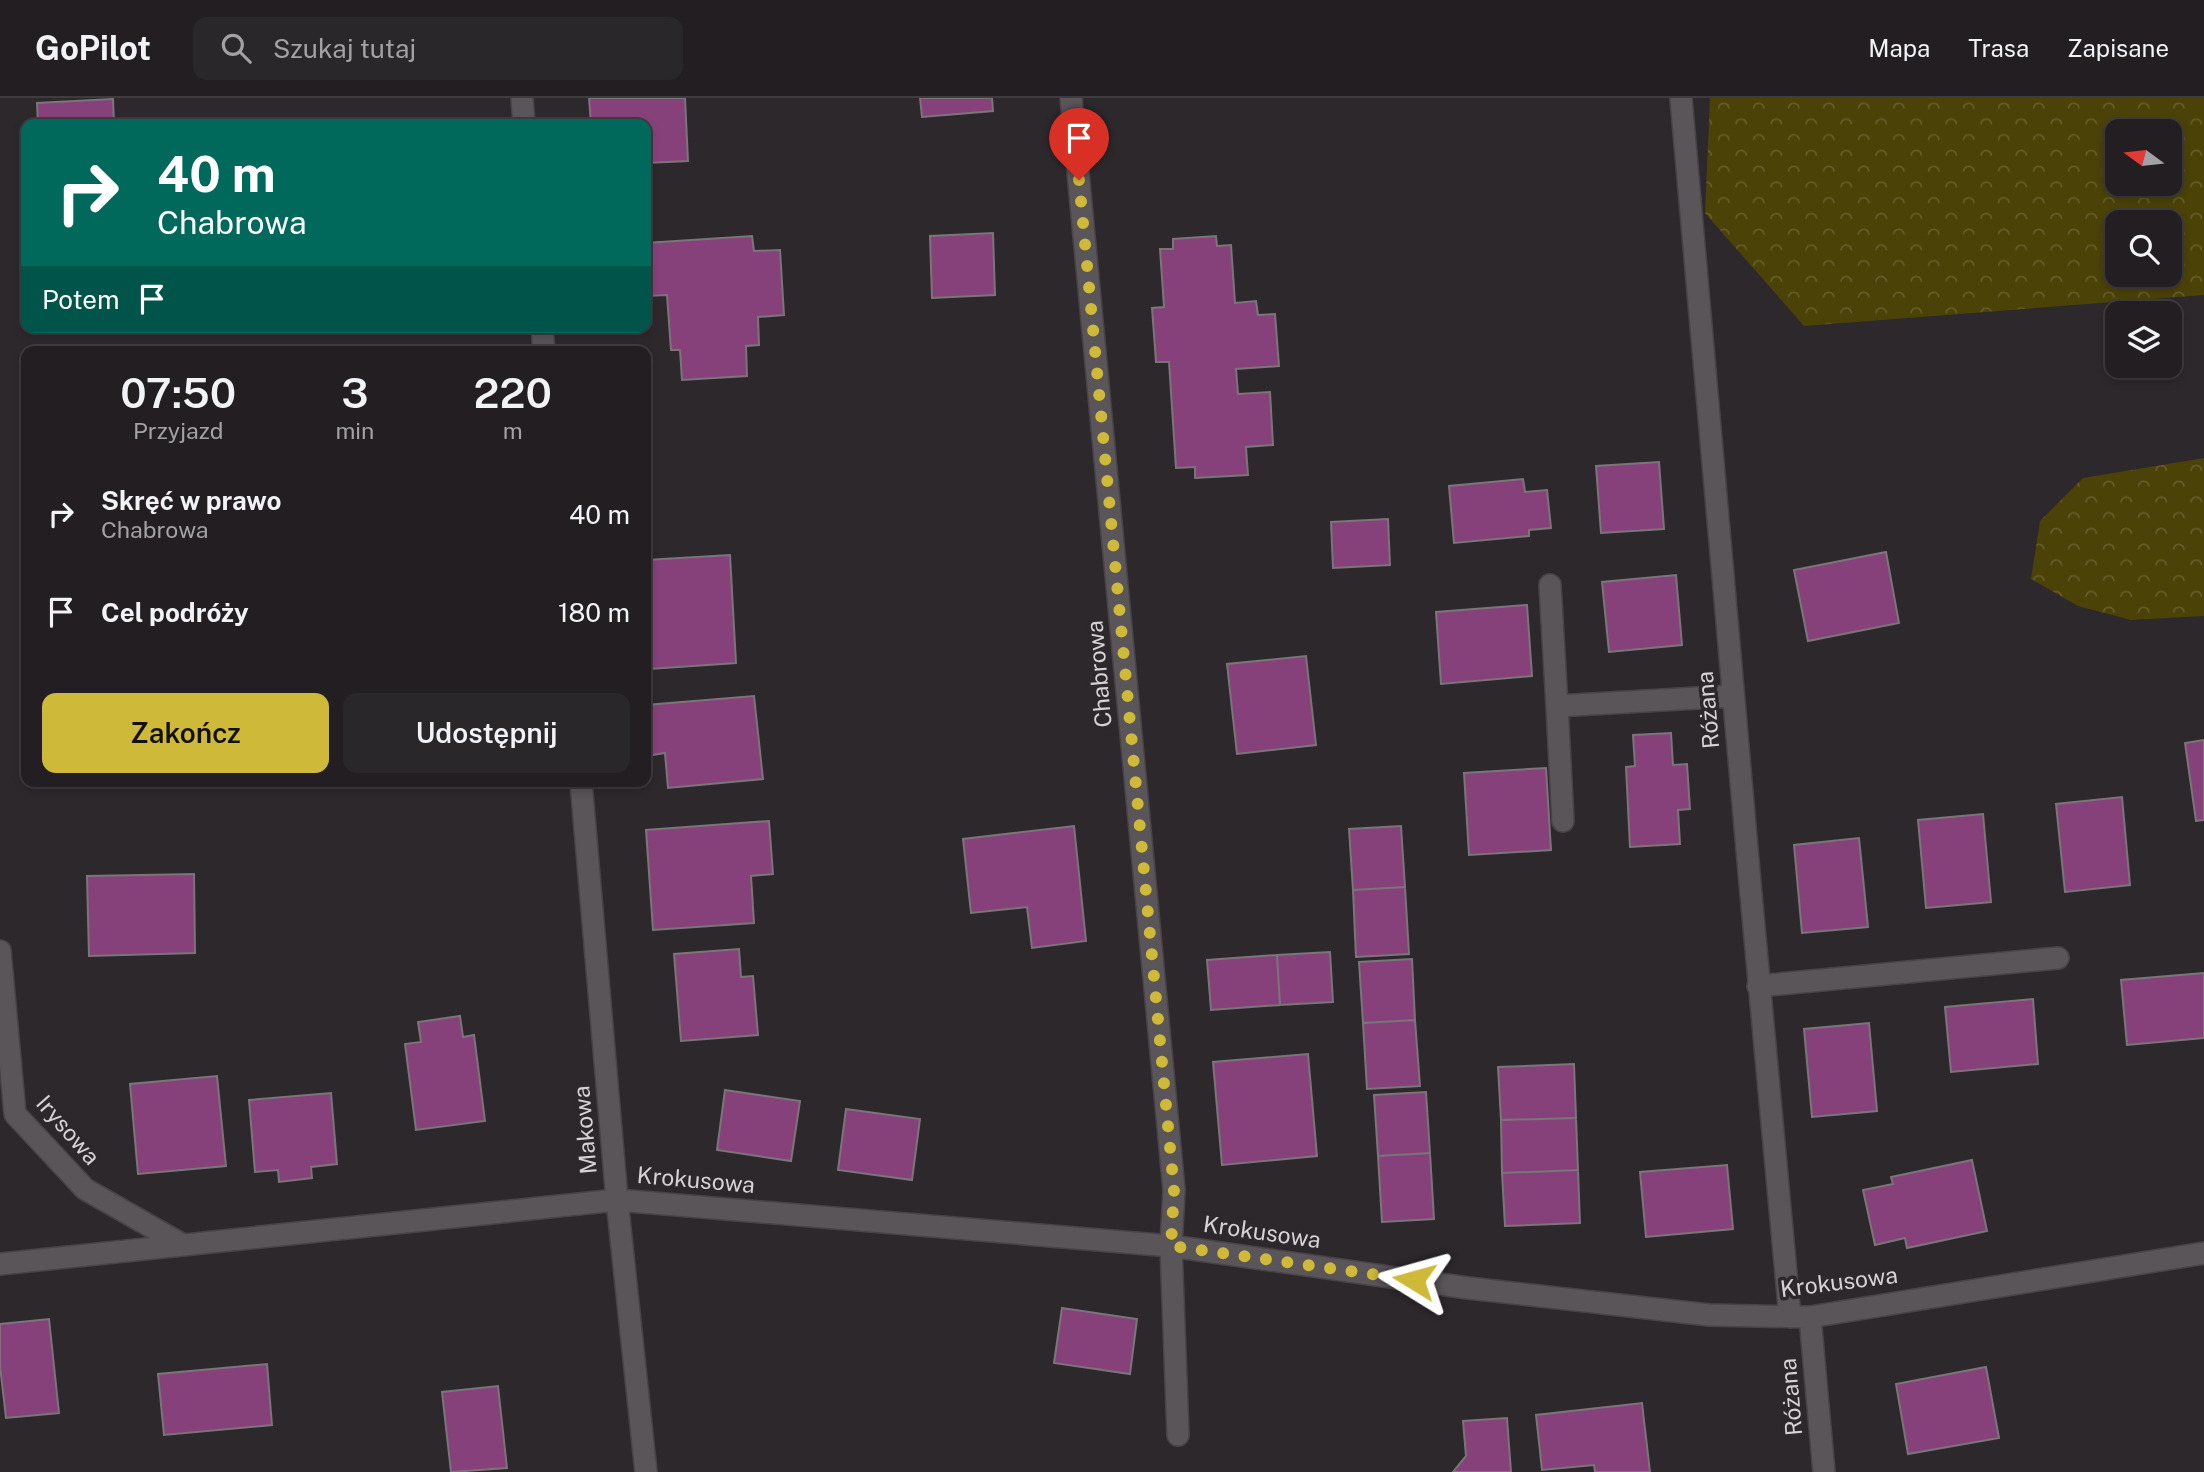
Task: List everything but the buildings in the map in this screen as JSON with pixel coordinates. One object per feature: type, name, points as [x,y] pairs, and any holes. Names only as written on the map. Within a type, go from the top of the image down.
[{"type":"street","points":[[522,98],[524,119]]},
{"type":"street","name":"Chabrowa","points":[[1071,98],[1174,1190],[1171,1246],[1178,1435]]},
{"type":"street","name":"Różana","points":[[1681,98],[1713,434],[1758,986],[1800,1317],[1824,1472]]},
{"type":"street","points":[[1550,585],[1563,821]]},
{"type":"street","points":[[1557,706],[1733,695]]},
{"type":"street","name":"Makowa","points":[[581,787],[617,1200],[646,1472]]},
{"type":"street","name":"Irysowa","points":[[0,951],[15,1114],[85,1189],[183,1245]]},
{"type":"street","points":[[1758,986],[2058,958]]},
{"type":"street","name":"Krokusowa","points":[[0,1264],[617,1200],[1171,1246],[1468,1288],[1709,1315],[1800,1317],[2204,1253]]},
{"type":"green space","points":[[1710,98],[2204,98],[2204,295],[1804,326],[1705,213]]},
{"type":"green space","points":[[2204,458],[2204,616],[2131,620],[2078,606],[2031,579],[2040,521],[2083,478]]},
{"type":"route","points":[[1079,180],[1174,1190],[1171,1246],[1414,1280]]}]
